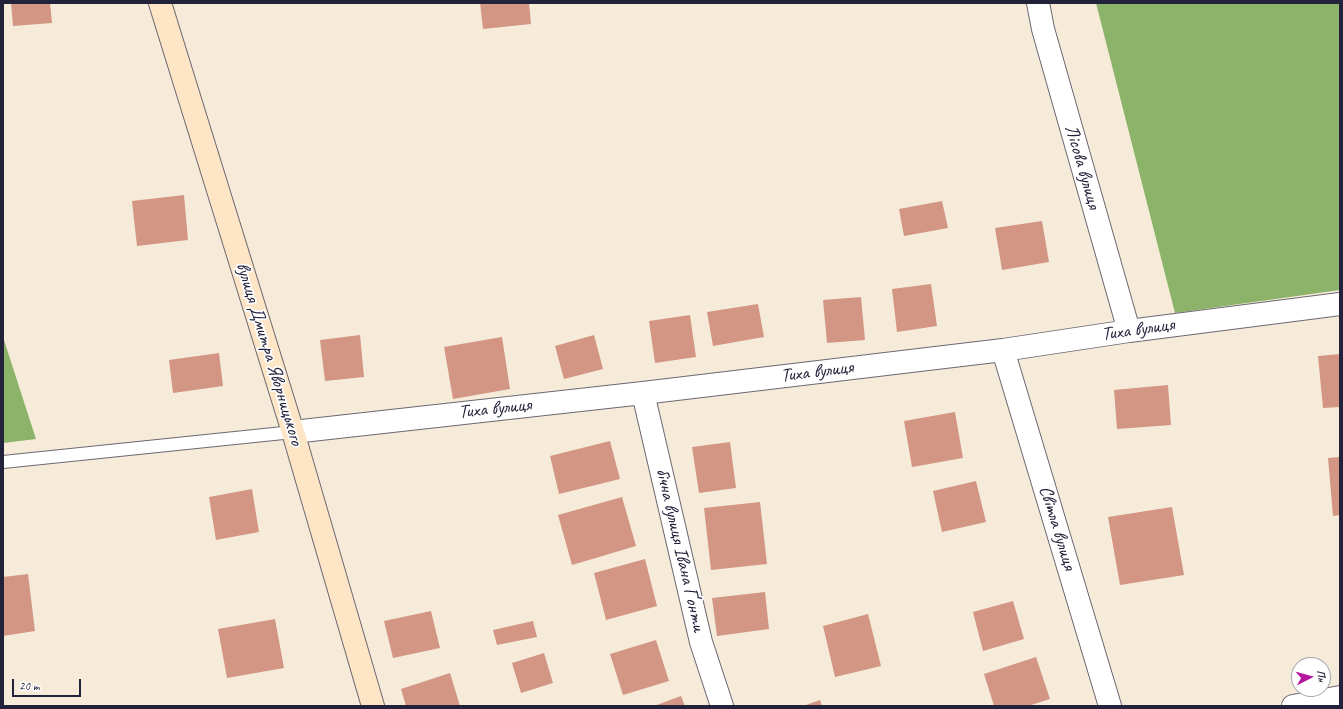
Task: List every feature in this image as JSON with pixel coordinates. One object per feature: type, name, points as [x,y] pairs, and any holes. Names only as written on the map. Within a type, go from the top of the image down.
[{"type":"street","name":"вулиця Дмитра Яворницького","points":[[160,3],[293,432],[373,706]]},
{"type":"street","name":"Лісова вулиця","points":[[1038,3],[1043,29],[1129,331]]},
{"type":"street","name":"Тиха вулиця","points":[[293,432],[642,393],[1003,350],[1129,331],[1340,304]]},
{"type":"street","name":"Світла вулиця","points":[[1003,350],[1110,706]]},
{"type":"street","name":"бічна вулиця Івана Ґонти","points":[[642,393],[701,642],[722,706]]},
{"type":"street","points":[[1293,706],[1340,697]]},
{"type":"lane","points":[[3,462],[293,432]]},
{"type":"green space","points":[[1096,3],[1340,3],[1340,290],[1175,313]]},
{"type":"green space","points":[[3,337],[36,439],[3,443]]},
{"type":"building","points":[[11,3],[50,3],[52,23],[13,26]]},
{"type":"building","points":[[480,3],[529,3],[531,24],[483,29]]},
{"type":"building","points":[[184,195],[188,240],[137,246],[132,201]]},
{"type":"building","points":[[942,201],[948,228],[904,236],[899,209]]},
{"type":"building","points":[[1042,221],[1049,262],[1002,270],[995,228]]},
{"type":"building","points":[[931,284],[937,326],[897,332],[892,289]]},
{"type":"building","points":[[861,297],[865,340],[827,343],[823,300]]},
{"type":"building","points":[[758,304],[764,337],[713,346],[707,312]]},
{"type":"building","points":[[690,315],[696,357],[655,363],[649,321]]},
{"type":"building","points":[[360,335],[364,377],[325,381],[320,340]]},
{"type":"building","points":[[594,335],[603,369],[564,379],[555,346]]},
{"type":"building","points":[[502,337],[510,389],[453,399],[444,347]]},
{"type":"building","points":[[219,353],[223,386],[173,393],[169,360]]},
{"type":"building","points":[[1340,354],[1340,407],[1323,408],[1318,356]]},
{"type":"building","points":[[1168,385],[1171,425],[1117,429],[1114,390]]},
{"type":"building","points":[[955,412],[963,458],[912,467],[904,421]]},
{"type":"building","points":[[610,441],[620,479],[559,494],[550,456]]},
{"type":"building","points":[[730,442],[736,488],[699,493],[692,447]]},
{"type":"building","points":[[1340,457],[1340,515],[1333,516],[1328,458]]},
{"type":"building","points":[[976,481],[986,522],[942,532],[933,491]]},
{"type":"building","points":[[252,489],[259,532],[216,540],[209,497]]},
{"type":"building","points":[[622,497],[636,546],[572,565],[558,515]]},
{"type":"building","points":[[760,502],[767,564],[711,570],[704,508]]},
{"type":"building","points":[[1172,507],[1184,575],[1120,585],[1108,517]]},
{"type":"building","points":[[645,559],[657,606],[606,620],[594,573]]},
{"type":"building","points":[[28,574],[35,631],[3,636],[3,577]]},
{"type":"building","points":[[765,592],[769,629],[717,636],[712,598]]},
{"type":"building","points":[[1013,601],[1024,639],[983,651],[973,612]]},
{"type":"building","points":[[431,611],[440,648],[393,658],[384,621]]},
{"type":"building","points":[[868,614],[881,666],[835,677],[823,626]]},
{"type":"building","points":[[275,619],[284,668],[227,678],[218,629]]},
{"type":"building","points":[[533,621],[537,637],[497,645],[493,630]]},
{"type":"building","points":[[656,640],[669,681],[623,695],[610,654]]},
{"type":"building","points":[[544,653],[553,683],[521,693],[512,663]]},
{"type":"building","points":[[1036,657],[1050,699],[1028,706],[994,706],[984,674]]},
{"type":"building","points":[[450,673],[460,706],[406,706],[401,689]]},
{"type":"building","points":[[681,696],[685,706],[654,706]]},
{"type":"building","points":[[820,700],[822,706],[803,706]]}]
